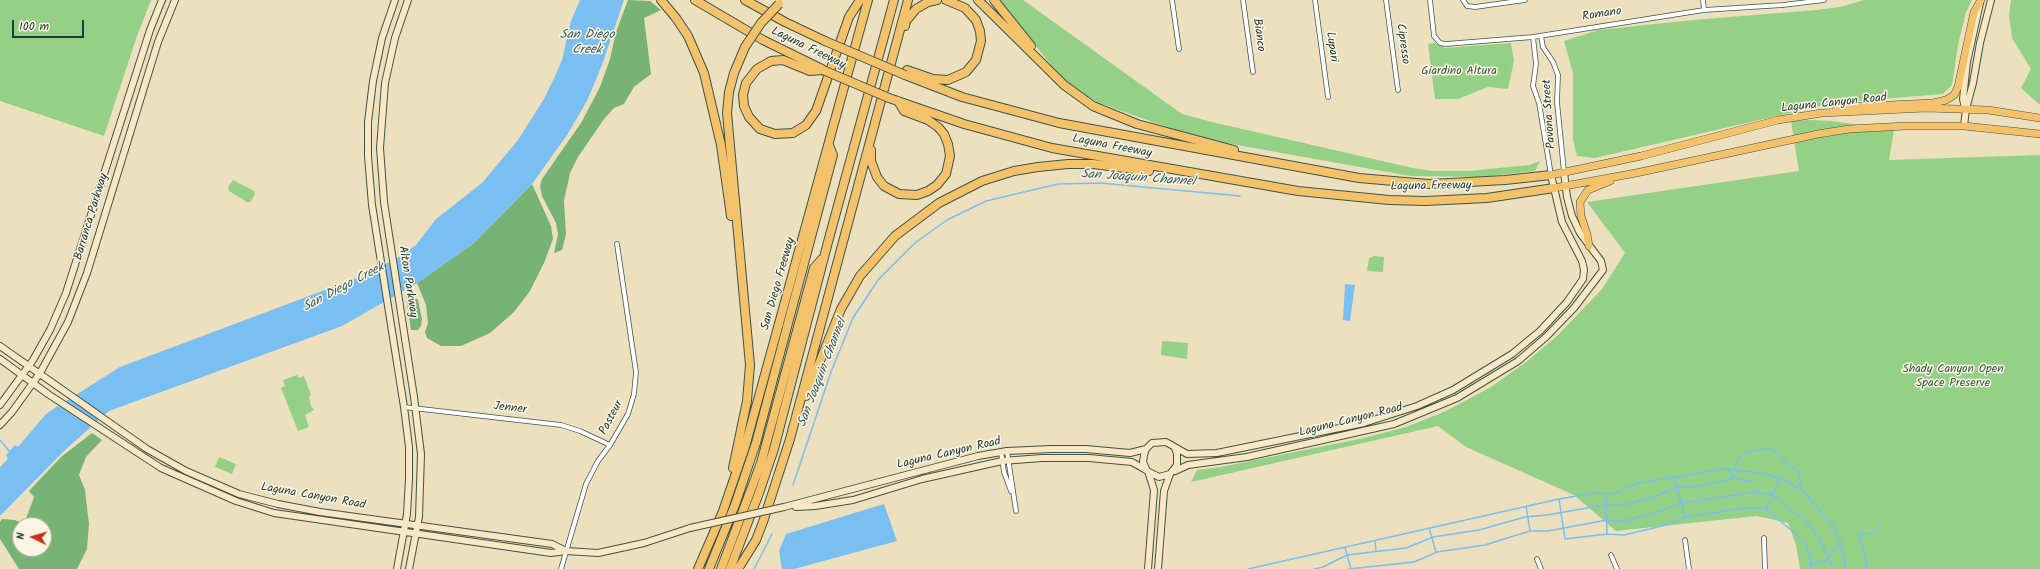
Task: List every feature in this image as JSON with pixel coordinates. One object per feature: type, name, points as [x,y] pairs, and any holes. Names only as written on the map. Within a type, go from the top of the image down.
[{"type":"highway","points":[[661,0],[676,18],[694,46],[704,73],[714,110],[725,169],[750,366]]},
{"type":"highway","name":"Laguna Freeway","points":[[695,0],[763,40],[819,69],[898,101],[964,124],[1052,148],[1298,191],[1389,200],[1444,201],[1481,198],[1554,188]]},
{"type":"highway","name":"Laguna Freeway","points":[[745,0],[825,42],[867,60],[874,58],[962,97],[1059,123],[1359,178],[1428,184],[1473,183],[1551,175]]},
{"type":"highway","points":[[819,69],[810,71],[783,60],[771,62],[757,69],[746,83],[743,95],[744,106],[752,122],[765,131],[782,135],[798,131],[810,122],[816,111],[849,17],[860,0]]},
{"type":"highway","name":"San Diego Freeway","points":[[698,569],[727,499],[761,392],[868,0]]},
{"type":"highway","points":[[730,569],[774,449],[894,0]]},
{"type":"highway","points":[[790,439],[908,0]]},
{"type":"highway","points":[[887,80],[893,67],[906,21],[922,5],[937,0]]},
{"type":"highway","points":[[906,72],[933,79],[948,80],[966,72],[976,60],[981,41],[976,20],[965,8],[946,0]]},
{"type":"highway","points":[[978,0],[1056,78],[1088,103],[1122,119],[1234,150],[1291,160],[1304,167]]},
{"type":"highway","points":[[994,0],[1056,78]]},
{"type":"highway","points":[[727,499],[747,401],[750,366],[727,124],[730,86],[745,46],[761,23],[781,2]]},
{"type":"highway","points":[[871,140],[871,161],[874,172],[881,182],[889,189],[906,195],[917,195],[933,188],[944,177],[950,156],[948,144],[944,134],[938,127],[928,120],[904,111],[898,101]]},
{"type":"highway","points":[[709,569],[734,505],[760,429],[833,156],[829,145]]},
{"type":"highway","points":[[738,569],[756,540],[761,528],[790,439],[829,336],[848,296],[878,254],[905,227],[932,207],[982,182],[1014,171],[1044,166],[1093,164],[1168,174],[1196,174]]},
{"type":"highway","points":[[721,569],[760,463],[814,268],[825,255]]},
{"type":"main road","name":"Barranca Parkway","points":[[0,405],[29,366],[50,330],[66,293],[150,30],[162,0]]},
{"type":"main road","name":"Barranca Parkway","points":[[0,425],[12,412],[40,374],[68,322],[87,273],[153,57],[175,0]]},
{"type":"main road","name":"Alton Parkway","points":[[395,0],[385,29],[375,68],[368,122],[369,180],[380,260],[404,407],[409,468],[404,533],[396,569]]},
{"type":"main road","name":"Alton Parkway","points":[[408,0],[395,38],[388,67],[380,130],[381,178],[416,408],[421,454],[420,496],[417,526],[409,569]]},
{"type":"main road","points":[[1966,110],[1963,98],[1967,62],[1981,0]]},
{"type":"main road","points":[[1822,114],[1846,107],[1933,103],[1946,100],[1954,95],[1958,88],[1974,12],[1981,0]]},
{"type":"main road","points":[[1964,126],[1966,110],[1991,0]]},
{"type":"main road","name":"Laguna Canyon Road","points":[[1175,448],[1191,455],[1217,453],[1364,423],[1417,406],[1453,390],[1512,354],[1534,335],[1567,302],[1583,279],[1584,270],[1582,260],[1562,222],[1551,175],[1649,154],[1778,120],[1822,114],[1892,109],[1988,110],[2040,118]]},
{"type":"main road","points":[[1554,188],[1636,173],[1818,134],[1849,129],[1906,126],[1964,126],[2040,134]]},
{"type":"main road","name":"Laguna Canyon Road","points":[[1172,473],[1188,465],[1247,457],[1394,424],[1457,398],[1518,361],[1546,337],[1603,270],[1601,262],[1580,234],[1572,216],[1565,185],[1564,172]]},
{"type":"main road","points":[[1589,246],[1580,211],[1580,202],[1584,194],[1594,187],[1636,173]]},
{"type":"main road","name":"Laguna Canyon Road","points":[[0,346],[148,449],[186,471],[239,494],[278,504],[417,526],[552,544],[566,551]]},
{"type":"main road","name":"Laguna Canyon Road","points":[[0,359],[22,376],[98,428],[161,468],[236,501],[274,513],[404,533],[551,553],[566,551],[588,553],[604,552],[644,543],[690,528],[784,507],[885,481],[933,466],[1004,452],[1075,449],[1130,453],[1146,449]]},
{"type":"main road","points":[[1364,423],[1369,429]]},
{"type":"main road","points":[[1148,569],[1154,490],[1143,462],[1146,449],[1152,443],[1158,441],[1166,442],[1175,448],[1178,460],[1164,491],[1158,569]]},
{"type":"main road","name":"Laguna Canyon Road","points":[[784,507],[815,506],[853,500],[922,479],[1005,461],[1089,458],[1132,462],[1147,472]]},
{"type":"main road","points":[[1147,472],[1159,476],[1172,473]]},
{"type":"street","points":[[1172,0],[1179,49]]},
{"type":"street","name":"Bianco","points":[[1243,0],[1253,72]]},
{"type":"street","name":"Lupari","points":[[1315,0],[1328,97]]},
{"type":"street","name":"Cipresso","points":[[1386,0],[1398,90]]},
{"type":"street","name":"Romano","points":[[1430,0],[1434,36],[1440,43],[1446,44],[1541,36],[1704,10],[1783,5],[1824,0]]},
{"type":"street","points":[[1462,0],[1467,6],[1475,7],[1526,0]]},
{"type":"street","points":[[1703,0],[1704,10]]},
{"type":"street","name":"Pavona Street","points":[[1541,36],[1543,47],[1553,62],[1558,75],[1557,102],[1564,172]]},
{"type":"street","name":"Pavona Street","points":[[1533,37],[1536,64],[1533,86],[1539,103],[1551,175]]},
{"type":"street","name":"Pasteur","points":[[561,569],[586,484],[598,461],[610,445],[632,402],[636,372],[617,244]]},
{"type":"street","name":"Jenner","points":[[404,407],[560,425],[580,431],[610,445]]},
{"type":"street","points":[[1004,452],[1004,472],[1016,511]]},
{"type":"street","points":[[1764,538],[1765,569]]},
{"type":"street","points":[[1685,540],[1689,569]]},
{"type":"street","points":[[1611,555],[1617,569]]},
{"type":"street","points":[[1537,560],[1541,569]]},
{"type":"green space","points":[[0,0],[151,0],[137,36],[104,136],[0,101]]},
{"type":"green space","points":[[628,0],[650,1],[661,10],[644,18],[651,74],[634,87],[624,104],[614,108],[604,119],[578,157],[570,173],[564,201],[566,234],[562,250],[554,253],[558,234],[556,223],[542,196],[540,186],[542,179],[581,123],[600,87],[610,59],[616,32]]},
{"type":"green space","points":[[999,0],[1023,0],[1182,114],[1413,168],[1433,171],[1469,171],[1529,165],[1540,161],[1535,171],[1482,177],[1410,176],[1226,143],[1175,130],[1097,102],[1079,91],[1059,75]]},
{"type":"green space","points":[[1864,0],[1972,0],[1966,12],[1958,45],[1952,85],[1943,94],[1833,103],[1595,158],[1577,156],[1573,140],[1573,73],[1564,41],[1598,30],[1693,20],[1816,10],[1840,7]]},
{"type":"green space","points":[[2011,0],[2040,0],[2040,105],[2021,88],[2031,69],[2012,38],[2009,15]]},
{"type":"green space","name":"Giardino Altura","points":[[1435,43],[1445,48],[1511,43],[1514,61],[1508,89],[1488,87],[1458,99],[1435,99],[1428,44]]},
{"type":"green space","name":"Shady Canyon Open Space Preserve","points":[[1791,121],[1832,121],[1894,130],[1889,160],[2040,155],[2040,569],[1800,569],[1796,545],[1788,523],[1757,516],[1616,531],[1574,495],[1466,447],[1438,426],[1191,482],[1197,470],[1221,467],[1364,438],[1406,427],[1446,411],[1491,387],[1526,362],[1557,336],[1602,289],[1625,253],[1587,202],[1799,171]]},
{"type":"green space","points":[[233,180],[254,191],[255,194],[250,202],[247,202],[229,191],[228,187]]},
{"type":"green space","points":[[532,184],[551,226],[553,239],[544,263],[530,291],[514,312],[490,333],[461,346],[441,346],[427,338],[425,332],[428,323],[426,305],[417,283],[473,244]]},
{"type":"green space","points":[[1374,256],[1384,257],[1383,272],[1367,271],[1369,258]]},
{"type":"green space","points":[[412,295],[418,300],[422,319],[421,326],[418,330],[411,330],[406,296]]},
{"type":"green space","points":[[1162,341],[1188,343],[1187,359],[1161,355]]},
{"type":"green space","points":[[297,375],[299,378],[304,376],[311,395],[309,397],[311,406],[314,410],[305,415],[309,427],[298,431],[281,388],[285,386],[283,380]]},
{"type":"green space","points":[[92,433],[102,440],[86,457],[79,475],[85,490],[89,524],[87,549],[77,569],[19,569],[0,539],[0,522],[2,519],[12,520],[12,557],[52,557],[52,517],[27,517],[34,497],[29,491],[61,457]]},
{"type":"green space","points":[[219,457],[236,464],[232,474],[215,467]]},
{"type":"water","name":"San Diego Creek","points":[[580,0],[624,0],[602,65],[587,101],[567,135],[532,184],[473,244],[417,283],[342,326],[109,411],[66,449],[0,516],[0,467],[8,459],[6,455],[15,445],[18,447],[46,414],[55,408],[120,367],[365,275],[401,256],[416,245],[436,219],[482,183],[518,140],[544,99],[556,74],[562,60],[571,21]]},
{"type":"water","points":[[1345,284],[1355,285],[1350,321],[1343,320]]},
{"type":"water","points":[[884,504],[897,541],[794,569],[782,569],[779,551],[786,534]]},
{"type":"waterway","name":"San Joaquin Channel","points":[[793,485],[831,372],[853,318],[878,280],[915,243],[947,220],[986,201],[1058,184],[1100,183],[1240,196]]},
{"type":"waterway","points":[[0,440],[10,452]]},
{"type":"waterway","points":[[1734,469],[1739,458],[1744,454],[1770,448],[1798,472],[1801,483],[1798,487]]},
{"type":"waterway","points":[[1248,569],[1559,499],[1595,493],[1613,494],[1638,483],[1725,469],[1767,474],[1785,480],[1804,492],[1832,524],[1841,544],[1846,569]]},
{"type":"waterway","points":[[1729,470],[1734,478]]},
{"type":"waterway","points":[[1674,476],[1685,517]]},
{"type":"waterway","points":[[1314,569],[1323,567],[1347,555],[1406,548],[1433,537],[1479,530],[1525,517],[1547,515],[1604,505],[1624,505],[1654,497],[1677,487],[1695,487],[1734,478],[1753,482]]},
{"type":"waterway","points":[[1766,509],[1780,478]]},
{"type":"waterway","points":[[1349,569],[1414,562],[1437,552],[1485,545],[1530,531],[1548,531],[1607,520],[1624,521],[1661,511],[1681,503],[1755,492],[1773,495],[1806,522],[1819,537],[1833,569]]},
{"type":"waterway","points":[[1606,494],[1607,534]]},
{"type":"waterway","points":[[1559,499],[1565,539],[1607,534],[1624,535],[1662,526],[1685,517],[1744,508],[1765,508],[1805,542],[1810,557],[1811,569]]},
{"type":"waterway","points":[[1526,506],[1530,531]]},
{"type":"waterway","points":[[1860,535],[1872,533],[1880,525]]},
{"type":"waterway","points":[[1429,528],[1436,552]]},
{"type":"waterway","name":"San Joaquin Channel","points":[[754,569],[772,534]]},
{"type":"waterway","points":[[1859,534],[1867,569]]},
{"type":"waterway","points":[[1375,541],[1376,551]]},
{"type":"waterway","points":[[1811,564],[1827,560],[1840,544]]},
{"type":"waterway","points":[[1345,548],[1351,569]]}]
